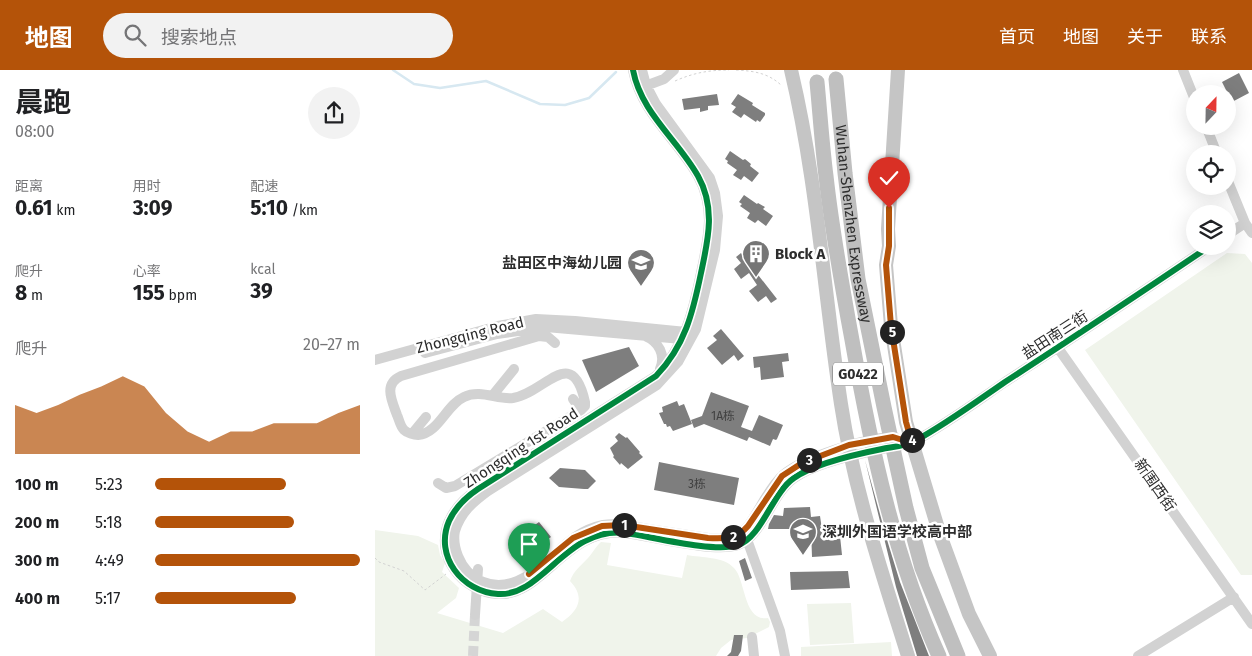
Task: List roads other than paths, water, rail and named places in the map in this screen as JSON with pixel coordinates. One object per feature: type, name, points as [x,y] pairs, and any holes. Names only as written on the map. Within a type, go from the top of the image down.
[{"type":"highway","name":"Wuhan-Shenzhen Expressway","points":[[836,79],[858,279],[905,508],[923,568],[958,656]]},
{"type":"highway","name":"Wuhan-Shenzhen Expressway","points":[[817,82],[826,176],[843,291],[876,463],[892,528],[939,656]]},
{"type":"main road","points":[[791,70],[807,147],[841,404],[850,450],[868,526],[909,656]]},
{"type":"main road","points":[[899,74],[889,208],[889,246],[886,265],[891,326],[906,422],[953,570],[969,614],[990,656]]},
{"type":"street","points":[[633,70],[642,87],[707,172],[717,200],[717,239],[701,312],[687,336]]},
{"type":"street","points":[[642,70],[642,87]]},
{"type":"street","points":[[642,87],[664,79],[673,70]]},
{"type":"street","points":[[1183,70],[1189,85]]},
{"type":"street","points":[[1234,195],[1245,223],[1252,232]]},
{"type":"street","points":[[1236,229],[1245,223]]},
{"type":"street","name":"盐田南三街","points":[[912,443],[1197,255]]},
{"type":"street","name":"Zhongqing Road","points":[[375,366],[503,325],[544,319],[687,336]]},
{"type":"street","name":"Zhongqing Road","points":[[375,360],[440,345],[535,328],[557,327],[641,335],[687,336]]},
{"type":"street","points":[[641,335],[654,341],[661,352],[663,363],[655,376]]},
{"type":"street","points":[[438,483],[446,488],[455,486],[581,410],[585,406],[584,398],[577,380],[568,374],[558,375],[522,396],[509,398],[478,394],[464,397],[428,433],[418,436],[404,430],[401,426],[390,395],[391,384],[397,378],[539,336],[548,337],[555,343]]},
{"type":"street","name":"Zhongqing 1st Road","points":[[478,580],[467,572],[455,547],[454,534],[458,520],[465,509],[536,457],[655,376],[667,364],[687,336]]},
{"type":"street","name":"Zhongqing 1st Road","points":[[536,457],[657,386],[673,369],[687,336]]},
{"type":"street","points":[[440,345],[446,363]]},
{"type":"street","name":"新围西街","points":[[1058,348],[1252,624]]},
{"type":"street","points":[[493,395],[514,369]]},
{"type":"street","points":[[573,399],[581,410]]},
{"type":"street","points":[[412,434],[426,417]]},
{"type":"street","points":[[478,580],[498,594],[508,594],[517,591],[527,586],[573,548],[602,534],[625,533],[691,544],[724,546],[739,544],[745,536],[755,530],[779,492],[794,478],[850,450],[893,437],[912,443]]},
{"type":"street","points":[[526,444],[536,457]]},
{"type":"street","points":[[745,536],[780,631],[785,656]]},
{"type":"street","points":[[475,615],[478,580]]},
{"type":"street","points":[[1138,656],[1234,597]]},
{"type":"street","points":[[752,637],[754,656]]},
{"type":"waterway","points":[[393,70],[414,84],[440,88],[486,81],[540,104],[565,105],[589,98],[616,72]]},
{"type":"tunnel","points":[[473,656],[475,615]]},
{"type":"place","name":"Block A","points":[[756,278]]},
{"type":"place","name":"盐田区中海幼儿园","points":[[641,287]]},
{"type":"place","name":"深圳外国语学校高中部","points":[[803,556]]}]
